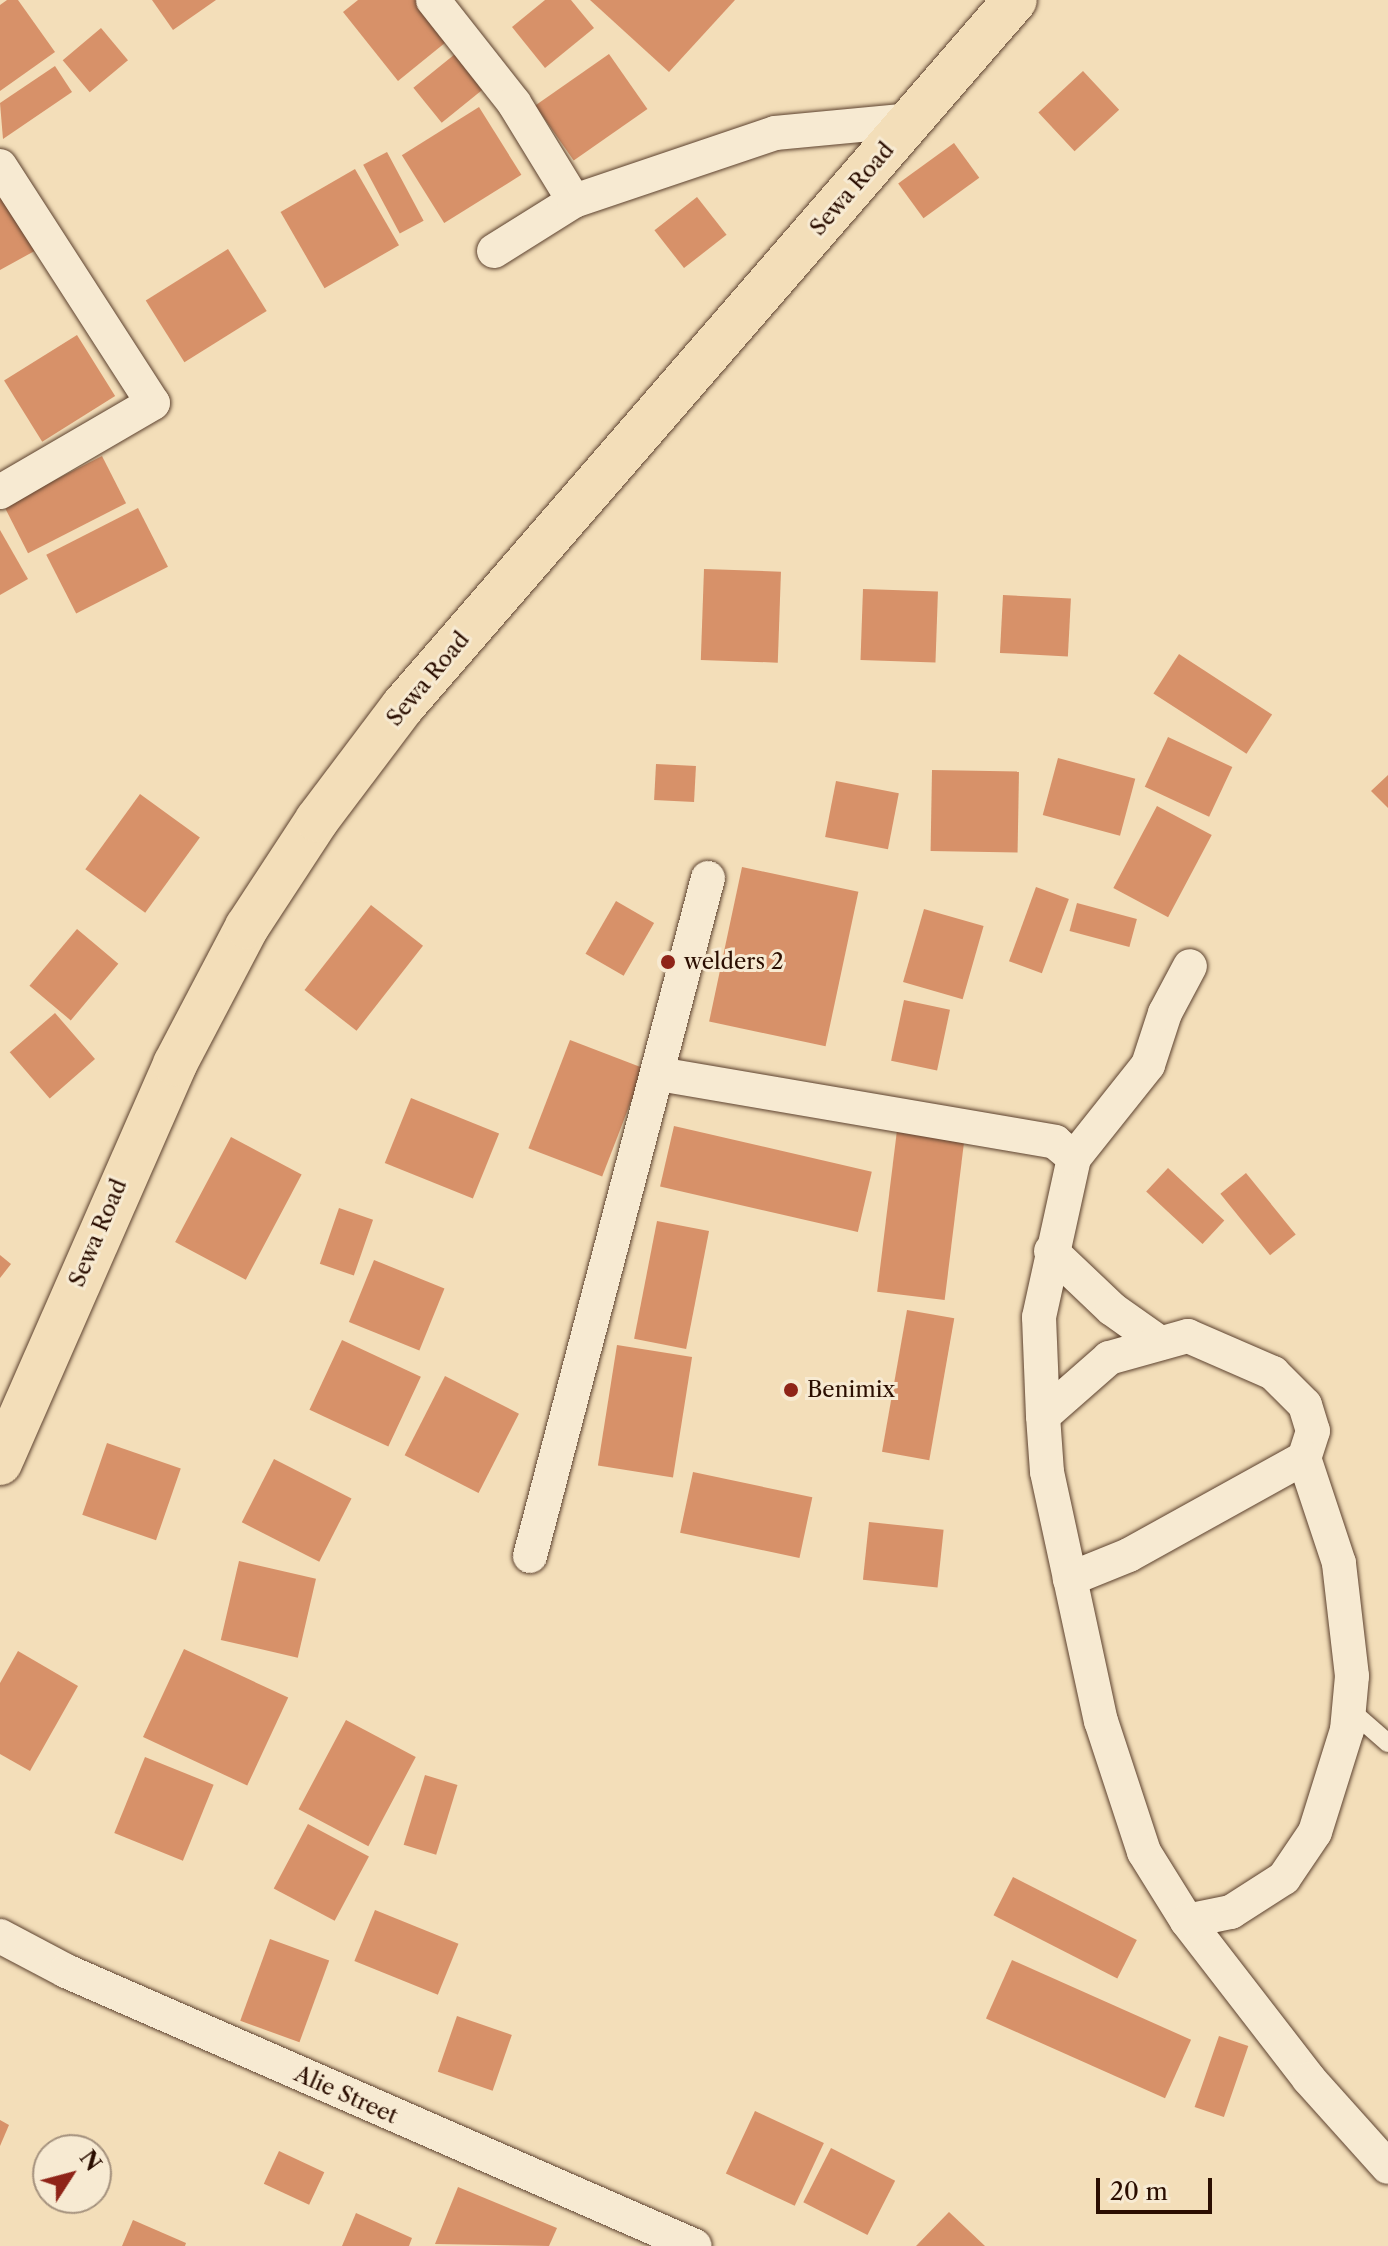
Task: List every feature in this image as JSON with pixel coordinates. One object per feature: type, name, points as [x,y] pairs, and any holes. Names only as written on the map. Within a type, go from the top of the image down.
[{"type":"main road","name":"Sewa Road","points":[[0,1463],[175,1064],[247,927],[317,820],[403,706],[1015,0]]},
{"type":"street","points":[[433,0],[514,103],[574,201]]},
{"type":"street","points":[[494,251],[574,201],[775,133],[912,120]]},
{"type":"street","points":[[0,166],[153,403],[0,492]]},
{"type":"street","points":[[530,1556],[708,878]]},
{"type":"street","points":[[1190,966],[1165,1013],[1148,1065],[1074,1158],[1051,1251],[1039,1317],[1047,1472],[1101,1721],[1144,1852],[1187,1921],[1309,2079],[1388,2167]]},
{"type":"street","points":[[659,1074],[1055,1142],[1074,1158]]},
{"type":"street","points":[[1051,1251],[1112,1309],[1160,1343]]},
{"type":"street","points":[[1043,1416],[1109,1358],[1188,1336],[1273,1373],[1305,1405],[1313,1431],[1304,1458],[1339,1563],[1352,1676],[1349,1709],[1315,1832],[1284,1878],[1231,1912],[1187,1921]]},
{"type":"street","points":[[1070,1579],[1129,1555],[1304,1458]]},
{"type":"street","name":"Alie Street","points":[[0,1936],[66,1971],[695,2246]]},
{"type":"lane","points":[[1349,1709],[1388,1743]]},
{"type":"building","points":[[7,0],[18,0],[55,52],[0,91],[0,5]]},
{"type":"building","points":[[152,0],[216,0],[173,30]]},
{"type":"building","points":[[358,0],[420,0],[451,38],[398,81],[343,12]]},
{"type":"building","points":[[545,0],[571,0],[594,28],[545,68],[512,27]]},
{"type":"building","points":[[590,0],[735,0],[669,72]]},
{"type":"building","points":[[101,28],[128,60],[90,92],[63,60]]},
{"type":"building","points":[[460,50],[488,85],[442,123],[413,88]]},
{"type":"building","points":[[609,54],[647,109],[574,161],[535,106]]},
{"type":"building","points":[[55,66],[72,92],[3,139],[0,103]]},
{"type":"building","points":[[1083,71],[1119,110],[1075,151],[1038,113]]},
{"type":"building","points":[[479,107],[521,175],[444,223],[402,155]]},
{"type":"building","points":[[954,143],[979,178],[923,218],[898,184]]},
{"type":"building","points":[[387,152],[424,221],[400,234],[363,165]]},
{"type":"building","points":[[355,169],[399,245],[325,288],[281,212]]},
{"type":"building","points":[[0,175],[40,248],[0,270]]},
{"type":"building","points":[[697,197],[727,235],[684,268],[654,230]]},
{"type":"building","points":[[228,249],[267,311],[184,362],[146,300]]},
{"type":"building","points":[[77,335],[115,396],[42,442],[4,381]]},
{"type":"building","points":[[102,456],[126,503],[28,553],[4,506]]},
{"type":"building","points":[[138,508],[168,567],[76,614],[46,555]]},
{"type":"building","points":[[0,530],[28,579],[0,595]]},
{"type":"building","points":[[704,569],[781,572],[778,663],[701,660]]},
{"type":"building","points":[[863,589],[938,592],[935,663],[861,660]]},
{"type":"building","points":[[1003,595],[1071,599],[1068,656],[1000,653]]},
{"type":"building","points":[[1179,654],[1272,714],[1246,754],[1153,693]]},
{"type":"building","points":[[1168,737],[1232,767],[1209,817],[1145,787]]},
{"type":"building","points":[[1058,758],[1135,779],[1120,836],[1043,815]]},
{"type":"building","points":[[656,764],[696,766],[694,802],[654,800]]},
{"type":"building","points":[[932,770],[1019,772],[1018,853],[931,851]]},
{"type":"building","points":[[1388,775],[1388,808],[1371,791]]},
{"type":"building","points":[[836,781],[899,793],[888,849],[825,837]]},
{"type":"building","points":[[140,794],[200,837],[145,913],[85,869]]},
{"type":"building","points":[[1157,806],[1212,835],[1168,917],[1113,888]]},
{"type":"building","points":[[742,867],[858,892],[826,1046],[709,1022]]},
{"type":"building","points":[[1036,887],[1069,899],[1042,973],[1009,961]]},
{"type":"building","points":[[616,901],[654,923],[624,976],[586,954]]},
{"type":"building","points":[[1077,903],[1137,919],[1129,947],[1069,931]]},
{"type":"building","points":[[371,905],[423,946],[357,1031],[305,990]]},
{"type":"building","points":[[924,909],[984,926],[963,999],[903,982]]},
{"type":"building","points":[[77,929],[118,964],[71,1020],[29,986]]},
{"type":"building","points":[[904,1000],[950,1010],[937,1070],[891,1061]]},
{"type":"building","points":[[55,1013],[95,1059],[50,1098],[10,1052]]},
{"type":"building","points":[[570,1040],[644,1068],[602,1177],[528,1148]]},
{"type":"building","points":[[411,1098],[499,1134],[473,1198],[385,1163]]},
{"type":"building","points":[[898,1122],[965,1130],[945,1300],[877,1292]]},
{"type":"building","points":[[674,1126],[872,1172],[858,1232],[660,1186]]},
{"type":"building","points":[[231,1137],[302,1175],[246,1280],[175,1242]]},
{"type":"building","points":[[1168,1168],[1224,1221],[1202,1244],[1146,1191]]},
{"type":"building","points":[[1246,1173],[1296,1234],[1270,1255],[1220,1194]]},
{"type":"building","points":[[339,1208],[373,1220],[354,1276],[320,1264]]},
{"type":"building","points":[[657,1221],[709,1231],[686,1349],[634,1339]]},
{"type":"building","points":[[0,1255],[11,1264],[0,1278]]},
{"type":"building","points":[[374,1260],[444,1288],[419,1351],[349,1322]]},
{"type":"building","points":[[907,1310],[954,1318],[929,1460],[882,1452]]},
{"type":"building","points":[[342,1340],[421,1377],[388,1447],[309,1410]]},
{"type":"building","points":[[617,1345],[692,1357],[673,1477],[598,1465]]},
{"type":"building","points":[[445,1376],[519,1414],[479,1493],[405,1455]]},
{"type":"building","points":[[107,1443],[181,1468],[156,1540],[82,1515]]},
{"type":"building","points":[[274,1459],[352,1498],[319,1562],[242,1522]]},
{"type":"building","points":[[693,1472],[812,1497],[799,1558],[680,1533]]},
{"type":"building","points":[[869,1522],[944,1530],[938,1588],[863,1580]]},
{"type":"building","points":[[239,1561],[316,1579],[298,1658],[221,1640]]},
{"type":"building","points":[[184,1649],[288,1698],[247,1786],[143,1737]]},
{"type":"building","points":[[18,1651],[78,1686],[30,1771],[0,1754],[0,1683]]},
{"type":"building","points":[[346,1720],[416,1757],[368,1846],[299,1809]]},
{"type":"building","points":[[145,1757],[214,1785],[183,1861],[114,1833]]},
{"type":"building","points":[[425,1775],[458,1785],[436,1855],[404,1845]]},
{"type":"building","points":[[308,1824],[369,1856],[335,1921],[274,1888]]},
{"type":"building","points":[[1013,1877],[1137,1940],[1117,1978],[993,1915]]},
{"type":"building","points":[[375,1910],[458,1944],[438,1995],[354,1961]]},
{"type":"building","points":[[270,1939],[329,1961],[299,2042],[240,2021]]},
{"type":"building","points":[[1012,1960],[1191,2040],[1165,2098],[986,2018]]},
{"type":"building","points":[[457,2016],[512,2035],[493,2091],[438,2072]]},
{"type":"building","points":[[1219,2036],[1248,2046],[1224,2117],[1195,2107]]},
{"type":"building","points":[[755,2111],[824,2143],[795,2206],[726,2174]]},
{"type":"building","points":[[0,2120],[9,2125],[0,2146]]},
{"type":"building","points":[[831,2148],[895,2181],[867,2235],[803,2202]]},
{"type":"building","points":[[279,2151],[324,2172],[309,2205],[264,2184]]},
{"type":"building","points":[[458,2187],[557,2228],[549,2246],[435,2244]]},
{"type":"building","points":[[949,2212],[985,2246],[916,2246]]},
{"type":"building","points":[[356,2213],[412,2238],[409,2246],[342,2246]]},
{"type":"building","points":[[133,2220],[186,2243],[185,2246],[122,2246]]},
{"type":"place","name":"welders 2","points":[[668,962]]},
{"type":"place","name":"Benimix","points":[[791,1390]]}]
